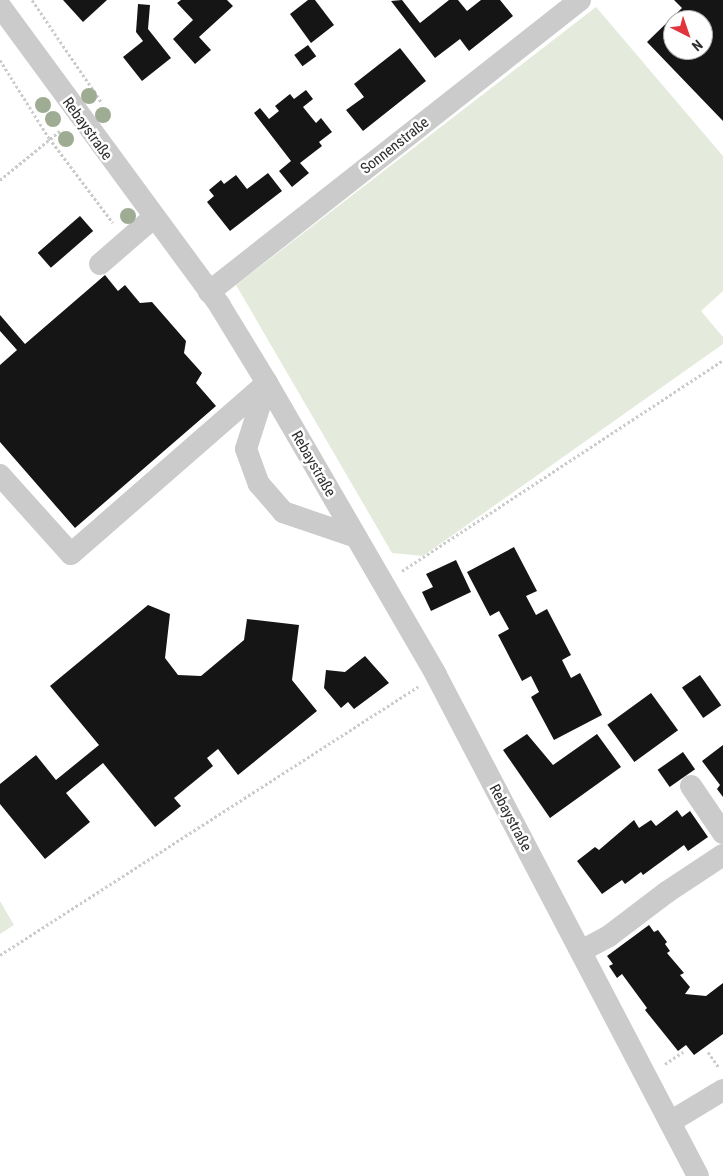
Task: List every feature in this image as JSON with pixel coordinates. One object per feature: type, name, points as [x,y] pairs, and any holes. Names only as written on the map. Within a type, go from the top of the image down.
[{"type":"street","name":"Sonnenstraße","points":[[209,292],[580,0]]},
{"type":"street","name":"Rebaystraße","points":[[0,6],[153,218],[209,292],[267,383],[436,675],[698,1173]]},
{"type":"street","points":[[100,264],[153,218]]},
{"type":"street","points":[[0,474],[71,554],[267,383]]},
{"type":"street","points":[[267,383],[246,449],[259,484],[283,512],[356,537]]},
{"type":"street","points":[[691,786],[723,832]]},
{"type":"street","points":[[581,951],[610,936],[667,892],[723,854]]},
{"type":"street","points":[[670,1122],[723,1090]]},
{"type":"path","points":[[0,60],[49,138],[127,240]]},
{"type":"path","points":[[0,180],[49,138]]},
{"type":"path","points":[[383,584],[723,360]]},
{"type":"path","points":[[0,955],[436,675]]},
{"type":"path","points":[[708,1052],[723,1073]]},
{"type":"green space","points":[[596,7],[723,156],[723,291],[701,311],[723,337],[723,344],[423,556],[392,553],[236,285]]},
{"type":"green space","points":[[0,901],[14,925],[0,934]]},
{"type":"building","points":[[63,0],[107,0],[83,22]]},
{"type":"building","points":[[181,0],[227,0],[233,6],[199,37],[211,50],[195,64],[173,39],[193,20],[177,3]]},
{"type":"building","points":[[308,0],[315,0],[334,25],[311,43],[290,14]]},
{"type":"building","points":[[402,0],[420,23],[449,0],[458,0],[467,11],[481,0],[500,0],[513,16],[469,51],[460,39],[435,58],[391,1]]},
{"type":"building","points":[[674,0],[723,0],[723,121],[664,60],[713,60],[713,10],[680,10],[682,8]]},
{"type":"building","points":[[138,4],[150,5],[148,29],[171,58],[142,81],[123,57],[143,41],[136,32]]},
{"type":"building","points":[[663,26],[663,59],[647,42]]},
{"type":"building","points":[[308,45],[316,56],[302,66],[294,55]]},
{"type":"building","points":[[400,48],[426,81],[363,131],[346,110],[364,97],[354,84]]},
{"type":"building","points":[[306,90],[313,99],[303,107],[316,123],[321,118],[332,132],[319,142],[322,146],[300,163],[309,173],[292,187],[279,171],[291,161],[254,113],[260,108],[269,119],[279,111],[275,106],[290,94],[294,99]]},
{"type":"building","points":[[268,173],[282,191],[230,231],[207,202],[214,196],[209,190],[221,180],[224,184],[236,175],[247,189]]},
{"type":"building","points":[[80,216],[93,231],[51,268],[38,253]]},
{"type":"building","points":[[105,275],[118,291],[125,285],[140,303],[152,302],[186,341],[184,353],[202,373],[196,383],[216,406],[75,528],[0,442],[0,365],[17,350],[0,331],[0,315],[25,344]]},
{"type":"building","points":[[514,547],[537,591],[526,596],[536,615],[547,609],[571,655],[562,660],[571,678],[580,673],[602,715],[554,740],[531,697],[539,692],[531,676],[522,681],[498,635],[509,629],[499,611],[490,616],[467,572]]},
{"type":"building","points":[[456,560],[471,592],[431,611],[422,592],[433,587],[426,574]]},
{"type":"building","points":[[148,605],[170,614],[165,658],[178,675],[201,676],[244,640],[247,619],[299,625],[292,680],[317,711],[238,775],[218,749],[207,758],[213,766],[174,798],[181,806],[155,827],[103,763],[66,793],[90,822],[45,859],[0,804],[0,784],[36,755],[56,780],[99,745],[50,686]]},
{"type":"building","points":[[365,656],[389,683],[354,709],[348,702],[341,708],[324,688],[326,670],[345,672]]},
{"type":"building","points":[[700,675],[721,705],[703,718],[682,688]]},
{"type":"building","points":[[651,693],[678,730],[634,762],[607,725]]},
{"type":"building","points":[[527,734],[553,765],[597,734],[621,767],[550,818],[503,750]]},
{"type":"building","points":[[723,745],[723,797],[717,789],[720,785],[702,761]]},
{"type":"building","points":[[683,752],[695,769],[670,787],[658,770]]},
{"type":"building","points":[[677,810],[682,817],[690,811],[708,837],[688,851],[684,845],[643,875],[641,872],[625,884],[622,880],[602,894],[577,861],[595,847],[599,850],[634,820],[639,828],[651,820],[656,826]]},
{"type":"building","points":[[649,925],[654,932],[658,930],[667,942],[665,944],[670,951],[667,953],[684,973],[680,975],[690,987],[685,994],[706,996],[723,983],[723,1034],[694,1055],[686,1045],[678,1051],[645,1010],[647,1008],[622,974],[617,978],[609,966],[613,964],[607,956]]}]
